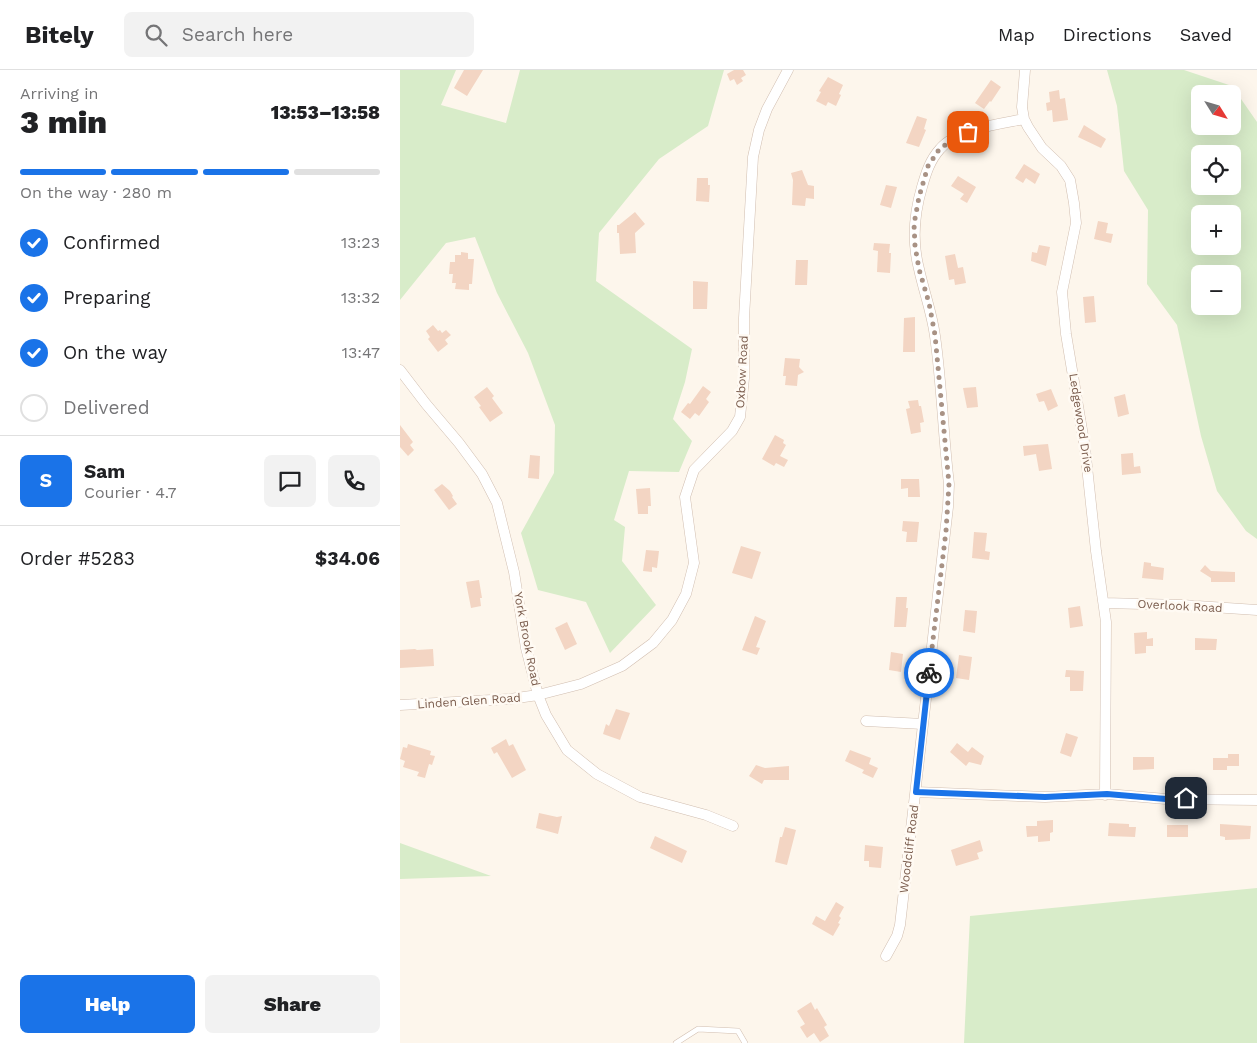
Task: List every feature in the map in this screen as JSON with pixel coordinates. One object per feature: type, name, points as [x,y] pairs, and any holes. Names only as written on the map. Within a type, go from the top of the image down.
[{"type":"street","name":"Oxbow Road","points":[[538,695],[581,684],[622,666],[653,644],[672,620],[686,594],[694,563],[685,497],[694,470],[732,432],[740,417],[744,378],[744,318],[753,157],[759,130],[767,109],[788,70]]},
{"type":"street","name":"Ledgewood Drive","points":[[1025,70],[1022,107],[1024,119],[1042,148],[1061,166],[1070,180],[1074,203],[1076,223],[1062,292],[1066,334],[1085,448],[1106,622],[1105,794]]},
{"type":"street","name":"Woodcliff Road","points":[[886,956],[895,942],[900,925],[946,531],[949,484],[935,335],[929,303],[919,269],[914,224],[928,166],[940,148],[968,132],[1024,119]]},
{"type":"street","name":"York Brook Road","points":[[400,370],[482,474],[497,503],[514,572],[526,648],[538,695],[546,715],[567,750],[597,774],[640,797],[706,815],[733,826]]},
{"type":"street","name":"Overlook Road","points":[[1104,602],[1257,610]]},
{"type":"street","name":"Linden Glen Road","points":[[400,705],[510,700],[538,695]]},
{"type":"street","points":[[866,721],[923,724]]},
{"type":"street","points":[[916,792],[1045,797],[1105,794],[1166,799],[1257,800]]},
{"type":"lane","points":[[676,1043],[698,1029],[738,1031],[745,1043]]},
{"type":"green space","points":[[400,70],[456,70],[441,105],[506,123],[520,70],[724,70],[708,126],[659,159],[599,233],[596,281],[692,349],[685,382],[673,419],[692,441],[679,472],[629,471],[614,520],[625,527],[622,561],[656,605],[610,653],[586,602],[538,590],[521,533],[554,473],[555,425],[528,353],[497,293],[475,237],[446,243],[400,300]]},
{"type":"green space","points":[[1107,70],[1184,70],[1229,85],[1191,85],[1191,135],[1241,135],[1241,99],[1257,122],[1257,539],[1246,531],[1217,491],[1201,436],[1177,325],[1147,284],[1148,210],[1124,171],[1117,106]]},
{"type":"green space","points":[[400,843],[491,876],[400,879]]},
{"type":"green space","points":[[1257,888],[1257,1043],[964,1043],[970,916]]},
{"type":"building","points":[[464,70],[483,70],[467,96],[454,88]]},
{"type":"building","points":[[734,70],[743,70],[746,75],[741,78],[743,81],[737,85],[734,79],[730,81],[727,74]]},
{"type":"building","points":[[828,77],[843,85],[836,106],[828,102],[826,106],[816,101],[821,92],[819,91]]},
{"type":"building","points":[[991,80],[1001,87],[984,109],[975,103]]},
{"type":"building","points":[[1059,90],[1060,99],[1065,98],[1068,120],[1053,122],[1052,110],[1047,111],[1046,103],[1050,102],[1049,92]]},
{"type":"building","points":[[917,116],[927,119],[924,129],[926,130],[919,147],[906,143]]},
{"type":"building","points":[[1084,125],[1106,139],[1101,148],[1078,137]]},
{"type":"building","points":[[1024,164],[1040,174],[1035,184],[1026,178],[1023,183],[1015,178]]},
{"type":"building","points":[[802,170],[808,185],[814,186],[814,199],[806,198],[805,206],[792,205],[793,180],[791,173]]},
{"type":"building","points":[[958,176],[976,187],[967,203],[960,199],[964,194],[951,186]]},
{"type":"building","points":[[697,178],[708,178],[708,185],[710,185],[709,202],[696,201]]},
{"type":"building","points":[[886,185],[897,187],[891,208],[880,205]]},
{"type":"building","points":[[635,212],[645,224],[635,233],[636,253],[620,254],[617,225]]},
{"type":"building","points":[[1098,221],[1108,223],[1106,233],[1113,234],[1111,243],[1094,239]]},
{"type":"building","points":[[874,243],[890,244],[890,273],[877,272],[878,251],[873,250]]},
{"type":"building","points":[[1039,245],[1050,247],[1046,266],[1031,261],[1032,252],[1037,253]]},
{"type":"building","points":[[461,252],[468,253],[468,259],[474,259],[472,284],[469,284],[469,290],[455,289],[456,283],[452,283],[453,274],[449,274],[450,262],[455,262],[455,255],[461,255]]},
{"type":"building","points":[[955,254],[958,268],[963,267],[966,283],[955,285],[954,279],[949,280],[945,256]]},
{"type":"building","points":[[796,260],[808,260],[807,285],[795,285]]},
{"type":"building","points":[[693,281],[708,282],[707,309],[693,309]]},
{"type":"building","points":[[1094,296],[1096,322],[1085,323],[1083,297]]},
{"type":"building","points":[[915,317],[915,352],[903,352],[904,318]]},
{"type":"building","points":[[433,325],[438,331],[440,330],[442,333],[446,330],[451,335],[445,340],[448,344],[438,352],[428,339],[430,337],[426,331]]},
{"type":"building","points":[[785,358],[800,359],[799,367],[804,372],[798,375],[797,386],[785,385],[786,376],[783,376]]},
{"type":"building","points":[[703,386],[711,392],[706,399],[709,402],[699,416],[695,413],[690,419],[681,412],[688,403],[690,404]]},
{"type":"building","points":[[487,387],[494,396],[492,398],[503,413],[490,422],[474,397]]},
{"type":"building","points":[[976,387],[978,407],[967,408],[963,388]]},
{"type":"building","points":[[1051,389],[1058,406],[1048,411],[1044,401],[1039,402],[1036,394]]},
{"type":"building","points":[[1125,394],[1129,414],[1118,417],[1114,397]]},
{"type":"building","points":[[918,400],[924,422],[920,423],[921,432],[911,434],[906,409],[910,408],[908,401]]},
{"type":"building","points":[[400,425],[413,442],[410,445],[414,450],[408,456],[400,447]]},
{"type":"building","points":[[775,435],[784,440],[783,443],[786,445],[780,456],[788,460],[784,467],[776,463],[774,466],[762,459]]},
{"type":"building","points":[[1048,444],[1052,469],[1039,471],[1036,454],[1024,456],[1023,446]]},
{"type":"building","points":[[1133,453],[1134,467],[1140,466],[1141,473],[1122,475],[1121,454]]},
{"type":"building","points":[[530,455],[540,456],[539,479],[528,478]]},
{"type":"building","points":[[901,479],[919,479],[920,497],[908,497],[908,488],[901,489]]},
{"type":"building","points":[[442,484],[450,491],[457,504],[449,510],[434,490]]},
{"type":"building","points":[[650,488],[651,506],[648,506],[648,514],[638,514],[636,489]]},
{"type":"building","points":[[903,521],[919,522],[917,542],[906,542],[907,532],[902,531]]},
{"type":"building","points":[[974,532],[987,533],[985,551],[990,552],[989,560],[972,558]]},
{"type":"building","points":[[741,546],[761,552],[752,579],[732,573]]},
{"type":"building","points":[[646,550],[659,551],[657,568],[652,567],[652,572],[643,571]]},
{"type":"building","points":[[1144,562],[1151,563],[1151,566],[1164,568],[1163,580],[1142,578]]},
{"type":"building","points":[[1205,565],[1211,571],[1235,572],[1235,582],[1211,582],[1211,578],[1200,571]]},
{"type":"building","points":[[479,580],[482,598],[480,598],[481,606],[471,608],[466,582]]},
{"type":"building","points":[[896,597],[907,597],[906,627],[894,627]]},
{"type":"building","points":[[1080,606],[1083,626],[1070,628],[1068,608]]},
{"type":"building","points":[[965,610],[977,611],[975,633],[963,631]]},
{"type":"building","points":[[755,616],[766,621],[756,647],[760,648],[757,655],[742,650]]},
{"type":"building","points":[[567,622],[577,644],[565,650],[555,628]]},
{"type":"building","points":[[1147,632],[1147,639],[1153,638],[1153,646],[1146,646],[1146,653],[1135,654],[1134,633]]},
{"type":"building","points":[[1195,638],[1217,639],[1216,650],[1195,650]]},
{"type":"building","points":[[433,649],[434,666],[400,668],[400,650]]},
{"type":"building","points":[[891,652],[903,654],[901,672],[889,670]]},
{"type":"building","points":[[959,655],[972,657],[969,680],[956,678]]},
{"type":"building","points":[[1066,670],[1084,671],[1083,691],[1070,691],[1070,677],[1065,677]]},
{"type":"building","points":[[616,709],[630,713],[620,740],[603,734],[606,724],[609,726]]},
{"type":"building","points":[[1066,733],[1078,737],[1071,757],[1060,753]]},
{"type":"building","points":[[506,739],[509,746],[513,744],[526,770],[512,778],[497,752],[494,754],[491,748]]},
{"type":"building","points":[[957,743],[968,752],[972,747],[984,756],[981,765],[969,762],[966,766],[950,752]]},
{"type":"building","points":[[408,744],[431,751],[430,755],[435,756],[432,765],[429,764],[425,778],[417,776],[419,772],[403,767],[405,761],[400,759],[403,747],[407,748]]},
{"type":"building","points":[[850,750],[871,758],[869,764],[878,768],[873,778],[862,773],[864,770],[845,761]]},
{"type":"building","points":[[1228,754],[1239,754],[1239,766],[1227,766],[1227,770],[1213,770],[1213,758],[1228,758]]},
{"type":"building","points":[[1133,757],[1154,757],[1154,769],[1133,770]]},
{"type":"building","points":[[756,765],[765,768],[789,766],[789,780],[764,780],[762,784],[749,776]]},
{"type":"building","points":[[539,813],[557,817],[562,816],[558,834],[536,828]]},
{"type":"building","points":[[1053,820],[1053,832],[1050,833],[1050,841],[1038,842],[1038,836],[1027,837],[1026,826],[1037,826],[1037,821]]},
{"type":"building","points":[[1109,823],[1129,824],[1129,827],[1136,827],[1135,837],[1108,836]]},
{"type":"building","points":[[1220,824],[1251,826],[1250,839],[1225,840],[1225,837],[1220,836]]},
{"type":"building","points":[[1167,825],[1188,825],[1188,837],[1167,837]]},
{"type":"building","points":[[785,827],[796,830],[787,865],[775,862],[780,837],[782,837]]},
{"type":"building","points":[[655,836],[687,851],[682,863],[650,848]]},
{"type":"building","points":[[980,840],[983,851],[977,853],[979,859],[956,866],[951,850]]},
{"type":"building","points":[[865,845],[883,847],[881,868],[869,867],[869,861],[864,861]]},
{"type":"building","points":[[836,902],[844,907],[839,916],[841,918],[838,923],[840,924],[833,936],[812,924],[816,916],[825,921]]},
{"type":"building","points":[[811,1002],[827,1025],[824,1027],[829,1036],[820,1042],[814,1033],[807,1038],[800,1027],[805,1024],[797,1011]]},
{"type":"way so far","points":[[929,673],[946,531],[949,484],[935,335],[929,303],[919,269],[914,224],[928,166],[940,148],[968,132]]},
{"type":"route","points":[[929,673],[916,792],[983,796],[1045,797],[1107,794],[1166,799],[1186,798]]}]
